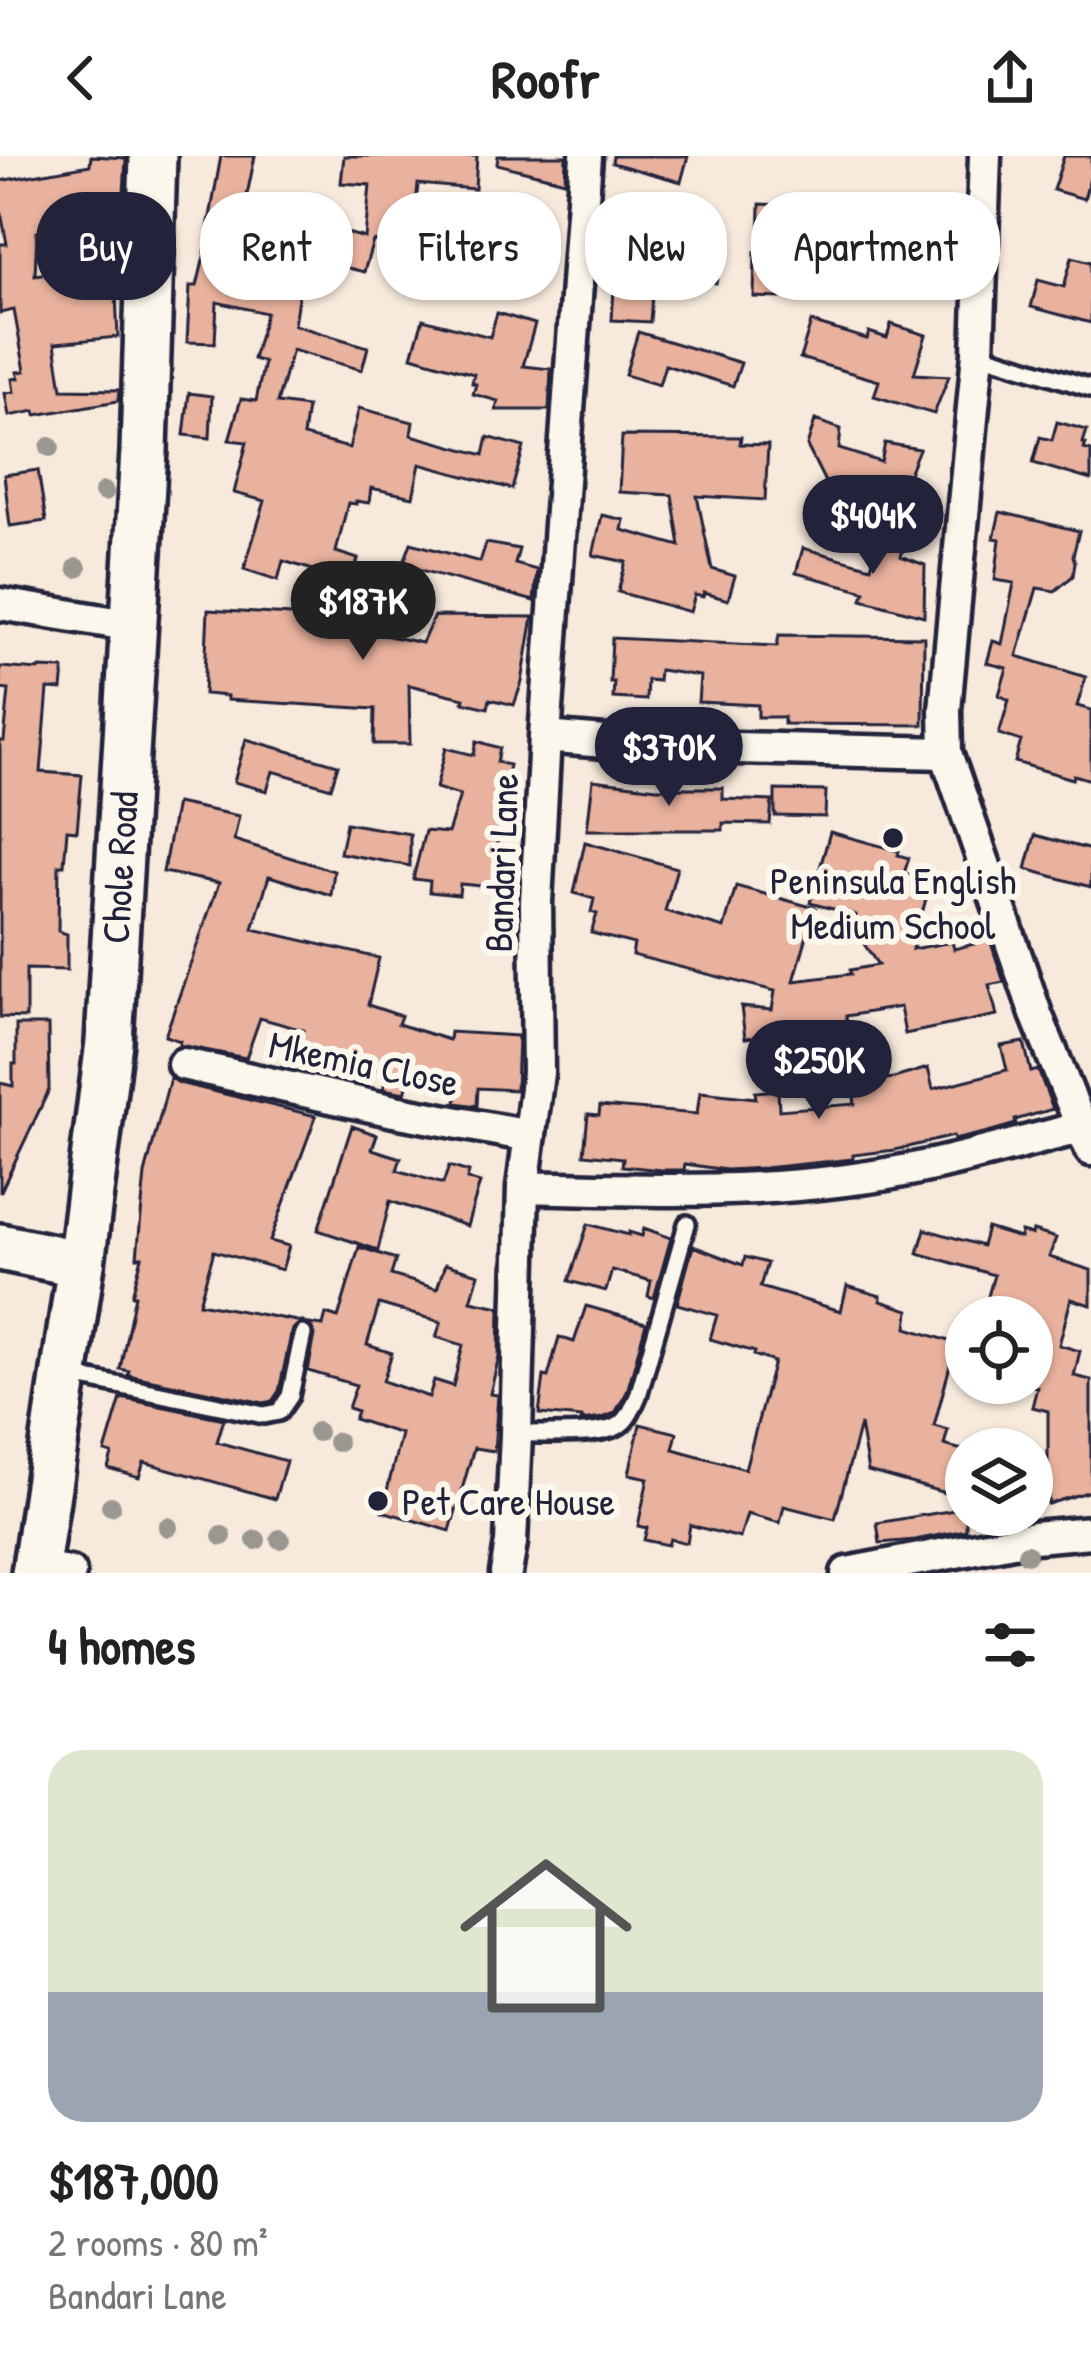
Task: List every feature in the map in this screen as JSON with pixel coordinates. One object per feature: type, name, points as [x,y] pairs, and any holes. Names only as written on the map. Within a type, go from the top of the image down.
[{"type":"street","name":"Chole Road","points":[[47,1571],[65,1374],[109,1042],[144,451],[153,156]]},
{"type":"street","name":"Bandari Lane","points":[[506,1573],[516,1434],[523,1187],[538,1073],[536,902],[545,737],[586,156]]},
{"type":"street","points":[[523,1187],[680,1191],[847,1180],[1086,1139],[1036,1014],[946,753],[945,710],[978,352],[985,156]]},
{"type":"street","points":[[0,604],[134,626]]},
{"type":"street","points":[[545,737],[652,746],[946,753]]},
{"type":"street","name":"Mkemia Close","points":[[183,1064],[530,1136]]},
{"type":"street","points":[[0,1246],[81,1264]]},
{"type":"street","points":[[847,1573],[1091,1532]]},
{"type":"lane","points":[[978,352],[1091,388]]},
{"type":"lane","points":[[516,1434],[619,1427],[629,1416],[688,1224]]},
{"type":"lane","points":[[65,1374],[264,1415],[280,1412],[290,1396],[303,1334]]},
{"type":"building","points":[[91,156],[126,158],[124,192],[36,192],[36,300],[116,300],[118,337],[55,343],[62,389],[119,390],[118,401],[9,416],[5,393],[14,392],[12,379],[25,371],[14,310],[0,313],[0,244],[7,244],[0,181],[90,165]]},
{"type":"building","points":[[221,156],[255,156],[248,192],[214,192]]},
{"type":"building","points":[[344,156],[477,156],[475,189],[418,184],[417,192],[377,192],[377,241],[373,241],[364,272],[353,269],[353,235],[365,238],[370,185],[341,183]]},
{"type":"building","points":[[498,156],[566,156],[565,181],[497,164]]},
{"type":"building","points":[[613,156],[688,156],[681,182],[612,163]]},
{"type":"building","points":[[1064,156],[1091,156],[1084,199],[1053,190]]},
{"type":"building","points":[[1072,257],[1091,262],[1091,323],[1031,307],[1038,280],[1064,287]]},
{"type":"building","points":[[200,273],[200,300],[298,300],[294,325],[368,347],[362,370],[292,350],[277,403],[307,407],[303,436],[349,448],[359,408],[413,422],[411,435],[484,455],[488,437],[524,447],[512,489],[420,464],[413,497],[371,488],[369,503],[348,503],[336,552],[358,559],[347,600],[325,594],[330,575],[283,561],[278,580],[244,569],[265,501],[234,493],[247,442],[229,440],[241,399],[256,401],[264,362],[253,359],[266,313],[217,302],[215,343],[187,342],[190,286],[197,286]]},
{"type":"building","points":[[613,300],[652,300],[650,322],[612,320]]},
{"type":"building","points":[[497,313],[535,324],[523,366],[551,369],[549,410],[496,410],[498,401],[473,394],[474,374],[412,356],[423,319],[490,337]]},
{"type":"building","points":[[811,322],[867,339],[869,332],[887,338],[891,324],[926,335],[914,374],[949,376],[934,414],[874,396],[879,381],[800,358]]},
{"type":"building","points":[[638,332],[741,363],[733,386],[665,365],[659,385],[625,375]]},
{"type":"building","points":[[189,393],[212,396],[210,438],[184,435]]},
{"type":"building","points":[[815,420],[841,429],[839,449],[881,462],[885,443],[919,449],[894,510],[881,517],[872,512],[867,500],[827,486],[807,446]]},
{"type":"building","points":[[1057,422],[1087,430],[1083,443],[1091,451],[1091,480],[1033,463],[1040,437],[1052,440]]},
{"type":"building","points":[[622,436],[741,437],[740,444],[768,445],[765,500],[697,496],[712,569],[735,576],[728,600],[695,595],[690,612],[618,592],[626,562],[593,555],[602,515],[624,520],[622,530],[680,546],[672,495],[619,492]]},
{"type":"building","points":[[38,470],[46,521],[10,526],[4,475]]},
{"type":"building","points":[[1000,512],[1079,531],[1073,576],[1055,591],[1037,588],[1017,656],[1086,677],[1077,706],[1091,710],[1091,780],[1015,762],[1021,741],[999,734],[1009,700],[999,695],[1007,668],[987,663],[993,641],[1002,644],[1014,583],[995,580],[1000,539],[994,538]]},
{"type":"building","points":[[411,543],[480,562],[486,543],[519,549],[515,564],[537,570],[534,601],[403,565]]},
{"type":"building","points":[[878,543],[903,550],[901,556],[925,565],[924,616],[862,599],[865,591],[796,573],[803,548],[871,567]]},
{"type":"building","points":[[208,610],[376,620],[375,633],[422,643],[434,616],[533,617],[514,705],[490,699],[488,708],[409,685],[410,744],[374,744],[375,709],[227,700],[227,696],[204,694]]},
{"type":"building","points":[[779,635],[924,637],[923,725],[784,724],[784,717],[758,717],[758,705],[698,702],[700,676],[659,670],[658,681],[647,680],[646,700],[613,698],[612,638],[777,646]]},
{"type":"building","points":[[0,667],[64,669],[62,690],[48,689],[41,772],[82,775],[77,831],[67,830],[64,865],[59,865],[58,931],[67,934],[67,970],[26,969],[26,1018],[0,1017],[0,741],[4,741],[9,690],[0,689]]},
{"type":"building","points":[[246,739],[338,765],[331,788],[273,771],[267,791],[234,782]]},
{"type":"building","points":[[477,741],[500,748],[497,762],[509,765],[505,785],[516,788],[497,844],[492,887],[460,884],[459,895],[429,892],[430,881],[413,879],[425,831],[448,833],[460,795],[436,788],[446,748],[474,755]]},
{"type":"building","points":[[593,780],[657,788],[723,788],[723,799],[772,801],[770,824],[723,823],[723,830],[587,830]]},
{"type":"building","points":[[775,790],[826,791],[825,817],[775,816]]},
{"type":"building","points":[[176,803],[239,816],[234,840],[334,871],[331,895],[269,876],[253,929],[379,958],[368,1005],[401,1016],[398,1024],[449,1040],[450,1032],[518,1036],[516,1090],[478,1088],[477,1106],[456,1103],[458,1082],[411,1072],[405,1093],[383,1089],[388,1072],[298,1046],[303,1030],[260,1018],[246,1058],[179,1045],[180,1041],[165,1036],[219,883],[163,872]]},
{"type":"building","points":[[346,823],[410,834],[410,866],[340,853]]},
{"type":"building","points":[[830,832],[899,851],[898,855],[909,858],[904,873],[931,881],[912,949],[952,942],[954,949],[990,940],[1004,982],[989,985],[997,1015],[905,1034],[900,1007],[846,1016],[850,1048],[818,1051],[816,1030],[745,1038],[741,1007],[772,1010],[775,991],[632,955],[634,944],[591,933],[597,914],[591,912],[594,899],[574,893],[585,842],[677,868],[665,911],[724,928],[736,886],[815,908],[794,981],[851,974],[850,970],[878,965],[862,941],[885,928],[810,903]]},
{"type":"building","points":[[1035,835],[1091,850],[1091,887],[1026,869]]},
{"type":"building","points":[[16,1025],[48,1025],[49,1090],[0,1193],[0,1083],[13,1086]]},
{"type":"building","points":[[1024,1042],[1031,1072],[1038,1070],[1053,1109],[988,1132],[853,1155],[853,1159],[764,1168],[726,1170],[685,1164],[684,1170],[662,1170],[622,1166],[623,1158],[584,1154],[588,1114],[599,1115],[600,1106],[697,1114],[700,1092],[756,1098],[755,1092],[778,1090],[779,1110],[855,1104],[852,1083],[928,1068],[933,1089],[1007,1070],[1001,1046]]},
{"type":"building","points":[[170,1078],[316,1116],[270,1241],[289,1246],[282,1270],[214,1251],[199,1303],[302,1322],[292,1330],[279,1391],[272,1401],[128,1375],[129,1371],[120,1369],[142,1257],[137,1257],[145,1174]]},
{"type":"building","points":[[352,1126],[377,1135],[372,1149],[401,1158],[397,1170],[443,1184],[449,1166],[469,1172],[467,1179],[480,1183],[467,1226],[390,1201],[378,1250],[318,1230]]},
{"type":"building","points":[[588,1224],[642,1236],[644,1228],[671,1238],[654,1298],[648,1296],[651,1281],[612,1270],[606,1291],[569,1281]]},
{"type":"building","points":[[987,1228],[1020,1238],[1021,1232],[1032,1235],[1033,1231],[1056,1238],[1049,1257],[1091,1270],[1091,1305],[1071,1299],[1059,1345],[1080,1351],[1074,1376],[1091,1380],[1091,1491],[1053,1502],[1053,1428],[1048,1428],[1048,1411],[1032,1407],[1053,1404],[1053,1296],[988,1296],[994,1275],[918,1253],[925,1229],[982,1246]]},
{"type":"building","points":[[693,1246],[743,1265],[745,1257],[767,1263],[760,1287],[841,1311],[847,1286],[909,1310],[907,1328],[945,1340],[945,1384],[934,1426],[945,1429],[945,1493],[868,1471],[860,1425],[835,1519],[784,1506],[780,1523],[747,1514],[740,1538],[690,1525],[687,1543],[644,1540],[647,1528],[638,1526],[648,1478],[629,1474],[640,1424],[677,1433],[673,1449],[745,1469],[774,1362],[710,1339],[717,1315],[677,1304]]},
{"type":"building","points":[[359,1247],[396,1259],[391,1275],[437,1289],[445,1264],[479,1274],[471,1301],[500,1307],[499,1356],[490,1394],[498,1395],[494,1451],[474,1448],[450,1531],[382,1511],[401,1434],[354,1419],[357,1411],[348,1408],[356,1385],[308,1371],[315,1335],[309,1324],[323,1326],[326,1314],[338,1318]],"holes":[[[379,1304],[441,1322],[436,1337],[463,1345],[453,1386],[434,1380],[429,1397],[383,1381],[392,1353],[367,1345]]]},
{"type":"building","points":[[586,1306],[646,1323],[627,1392],[615,1413],[603,1418],[581,1421],[539,1414],[544,1376],[548,1377],[559,1337],[574,1342]]},
{"type":"building","points":[[121,1398],[224,1419],[217,1442],[286,1461],[275,1499],[144,1462],[139,1477],[108,1468],[112,1454],[105,1452]]},
{"type":"building","points":[[945,1512],[945,1534],[915,1540],[880,1543],[877,1523]]},
{"type":"place","name":"Peninsula English Medium School","points":[[893,838]]},
{"type":"place","name":"Pet Care House","points":[[378,1501]]}]
